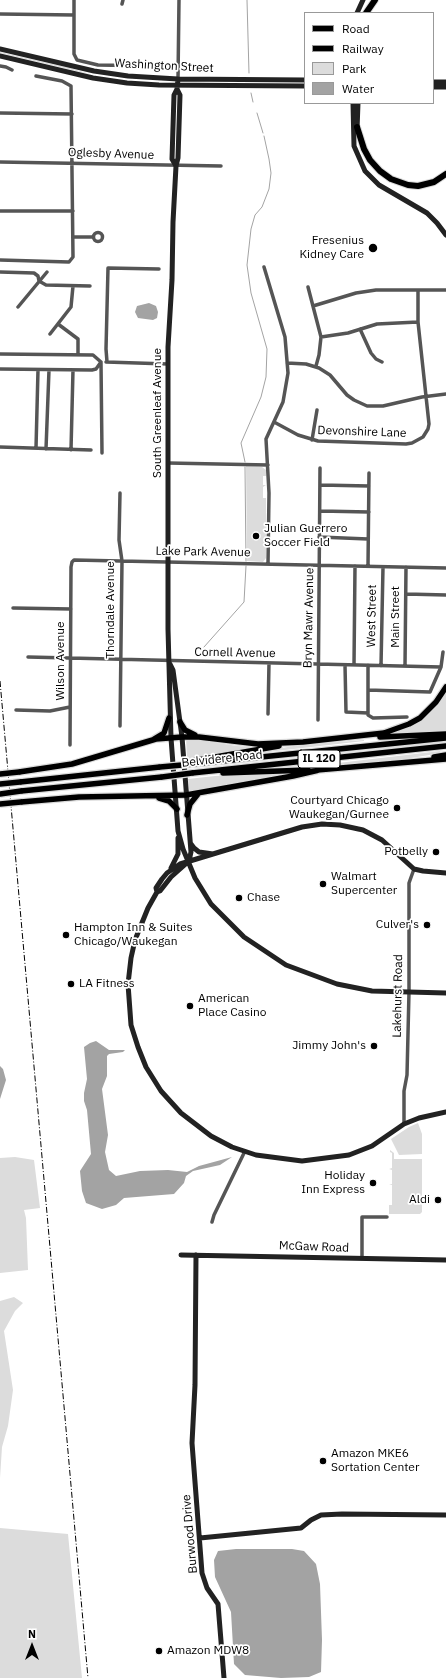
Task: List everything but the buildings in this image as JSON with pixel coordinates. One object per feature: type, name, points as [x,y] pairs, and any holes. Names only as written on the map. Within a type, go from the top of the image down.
[{"type":"highway","points":[[367,12],[375,0]]},
{"type":"highway","points":[[357,127],[364,149],[370,160],[380,171],[391,179],[408,185],[418,186],[434,182],[446,174]]},
{"type":"main road","points":[[0,774],[72,764],[151,741],[171,738],[199,737],[258,744],[302,742],[384,733],[409,724],[430,709],[446,687]]},
{"type":"main road","points":[[151,741],[164,733],[169,718]]},
{"type":"main road","points":[[180,722],[188,732],[199,737]]},
{"type":"main road","points":[[342,738],[446,734]]},
{"type":"main road","name":"Belvidere Road","points":[[193,763],[446,738]]},
{"type":"main road","points":[[0,784],[193,763],[302,742]]},
{"type":"main road","name":"Belvidere Road","points":[[0,794],[446,746]]},
{"type":"main road","points":[[192,774],[319,770],[446,755]]},
{"type":"main road","points":[[396,762],[446,759]]},
{"type":"main road","points":[[0,804],[85,797],[176,796],[198,794],[319,770]]},
{"type":"main road","points":[[187,816],[190,804],[198,794]]},
{"type":"main road","points":[[151,796],[169,801],[177,809]]},
{"type":"street","points":[[74,0],[75,57],[80,62],[156,66]]},
{"type":"street","points":[[178,79],[179,0]]},
{"type":"street","points":[[357,12],[363,0]]},
{"type":"street","points":[[360,12],[366,0]]},
{"type":"street","points":[[0,14],[74,15]]},
{"type":"street","name":"Washington Street","points":[[0,49],[115,75],[141,78],[304,80]]},
{"type":"street","name":"Washington Street","points":[[0,56],[106,80],[148,85],[178,87],[304,86]]},
{"type":"street","points":[[0,66],[6,66],[12,70]]},
{"type":"street","points":[[0,260],[69,262],[73,257],[72,86],[62,80],[36,76]]},
{"type":"street","name":"South Greenleaf Avenue","points":[[178,79],[180,95],[178,158],[176,166],[173,222],[168,364],[169,718],[178,831]]},
{"type":"street","points":[[434,82],[446,82]]},
{"type":"street","points":[[434,87],[446,87]]},
{"type":"street","points":[[353,104],[354,146],[361,165],[379,185],[427,213],[446,235]]},
{"type":"street","points":[[358,104],[358,155]]},
{"type":"street","points":[[0,113],[72,114]]},
{"type":"street","name":"Oglesby Avenue","points":[[0,162],[221,166]]},
{"type":"street","points":[[0,211],[73,211]]},
{"type":"street","points":[[73,237],[93,237]]},
{"type":"street","points":[[264,267],[284,337],[287,363],[286,386],[283,402],[266,439],[269,493],[268,564]]},
{"type":"street","points":[[107,362],[108,268],[159,269]]},
{"type":"street","points":[[0,272],[34,273],[38,276],[39,281],[46,285],[90,286]]},
{"type":"street","points":[[18,308],[47,272]]},
{"type":"street","points":[[50,334],[71,307],[73,286]]},
{"type":"street","points":[[308,287],[321,337],[316,366]]},
{"type":"street","points":[[313,306],[368,291],[387,289],[446,290]]},
{"type":"street","name":"Devonshire Lane","points":[[274,422],[298,435],[312,440],[412,444],[423,437],[429,424],[418,322],[418,290]]},
{"type":"street","points":[[321,337],[335,335],[377,324],[418,322]]},
{"type":"street","points":[[58,324],[78,339],[78,355]]},
{"type":"street","points":[[360,329],[374,358],[382,362]]},
{"type":"street","points":[[0,354],[78,355],[93,356],[100,362],[168,364]]},
{"type":"street","points":[[0,369],[96,369],[100,362]]},
{"type":"street","points":[[100,362],[102,453]]},
{"type":"street","points":[[287,363],[300,363],[316,366],[330,375],[347,396],[362,405],[378,406],[446,394]]},
{"type":"street","points":[[36,448],[38,370]]},
{"type":"street","points":[[46,449],[49,370]]},
{"type":"street","points":[[71,450],[73,370]]},
{"type":"street","points":[[312,440],[317,410]]},
{"type":"street","points":[[0,447],[91,450]]},
{"type":"street","points":[[168,464],[268,465]]},
{"type":"street","name":"Bryn Mawr Avenue","points":[[318,720],[320,468]]},
{"type":"street","points":[[368,566],[369,473]]},
{"type":"street","points":[[320,485],[369,486]]},
{"type":"street","name":"Thorndale Avenue","points":[[120,493],[119,540],[122,561],[120,726]]},
{"type":"street","points":[[320,511],[369,512]]},
{"type":"street","points":[[319,537],[368,539]]},
{"type":"street","name":"Lake Park Avenue","points":[[71,577],[72,562],[74,560],[446,568]]},
{"type":"street","points":[[354,665],[355,566]]},
{"type":"street","name":"West Street","points":[[381,666],[383,567]]},
{"type":"street","name":"Main Street","points":[[406,567],[406,666]]},
{"type":"street","name":"Wilson Avenue","points":[[70,745],[71,577]]},
{"type":"street","points":[[406,594],[446,595]]},
{"type":"street","points":[[13,608],[71,609]]},
{"type":"street","points":[[368,690],[430,692],[441,667],[443,652]]},
{"type":"street","name":"Cornell Avenue","points":[[28,657],[441,667]]},
{"type":"street","name":"South Greenleaf Avenue","points":[[169,660],[173,670],[182,737],[191,852],[189,861]]},
{"type":"street","points":[[268,714],[269,663]]},
{"type":"street","points":[[345,665],[346,712],[368,713]]},
{"type":"street","points":[[368,665],[368,713],[370,717],[407,717]]},
{"type":"street","points":[[16,710],[50,711],[70,707]]},
{"type":"street","points":[[167,873],[180,864],[189,861],[302,827],[322,824],[334,824],[361,829],[382,840],[414,869],[446,873]]},
{"type":"street","points":[[178,831],[186,857],[201,890],[219,912],[244,937],[281,962],[337,984],[372,991],[446,993]]},
{"type":"street","points":[[178,831],[178,854],[172,867],[156,888],[157,892],[138,932],[129,969],[129,1010],[131,1025],[146,1067],[161,1091],[181,1113],[211,1136],[232,1147],[256,1155],[302,1161],[321,1160],[349,1155],[372,1146],[404,1124],[419,1118],[446,1112]]},
{"type":"street","points":[[189,840],[194,848],[199,852],[216,854]]},
{"type":"street","points":[[157,892],[160,891],[171,877],[189,861]]},
{"type":"street","name":"Lakehurst Road","points":[[404,1124],[404,1091],[407,1075],[409,992],[409,883],[414,869]]},
{"type":"street","points":[[212,1222],[245,1151]]},
{"type":"street","points":[[362,1258],[362,1217],[387,1217]]},
{"type":"street","name":"McGaw Road","points":[[181,1255],[446,1260]]},
{"type":"street","name":"Burwood Drive","points":[[196,1255],[195,1385],[192,1443],[202,1573],[207,1588],[218,1604],[224,1678]]},
{"type":"street","points":[[200,1538],[301,1528],[311,1520],[321,1515],[446,1515]]},
{"type":"green space","points":[[0,53],[70,68],[93,75]]},
{"type":"green space","points":[[246,466],[262,467],[266,470],[266,476],[263,476],[263,485],[266,485],[263,487],[263,498],[266,498],[266,558],[263,562],[247,561]]},
{"type":"green space","points":[[446,690],[446,731],[386,735],[411,725]]},
{"type":"green space","points":[[186,738],[253,747],[253,748],[187,759]]},
{"type":"green space","points":[[364,741],[232,756],[300,745]]},
{"type":"green space","points":[[440,751],[441,753],[405,759],[304,767]]},
{"type":"green space","points":[[298,772],[191,793],[189,789],[188,779],[215,776]]},
{"type":"green space","points":[[418,1123],[422,1134],[422,1154],[399,1155],[391,1139]]},
{"type":"green space","points":[[390,1150],[394,1153],[394,1159],[422,1159],[422,1212],[420,1214],[389,1214],[389,1205],[392,1205],[392,1185],[389,1184],[392,1184],[392,1170],[389,1169],[392,1168],[392,1153]]},
{"type":"green space","points":[[15,1157],[34,1160],[40,1208],[24,1210],[26,1218],[28,1270],[0,1273],[0,1158]]},
{"type":"green space","points":[[14,1297],[23,1303],[15,1311],[4,1331],[13,1390],[8,1426],[2,1447],[0,1478],[0,1301]]},
{"type":"green space","points":[[0,1528],[68,1534],[82,1678],[0,1678]]},
{"type":"water","points":[[149,303],[156,306],[158,312],[157,318],[153,320],[138,318],[135,312],[137,306]]},
{"type":"water","points":[[96,1041],[109,1050],[125,1050],[123,1052],[109,1054],[107,1056],[107,1076],[102,1089],[108,1135],[105,1152],[109,1170],[116,1176],[140,1171],[168,1170],[187,1172],[199,1166],[232,1157],[220,1165],[193,1171],[186,1176],[184,1183],[174,1194],[124,1198],[116,1205],[102,1209],[86,1203],[82,1191],[80,1171],[91,1154],[87,1110],[84,1101],[87,1079],[84,1047]]},
{"type":"water","points":[[0,1066],[3,1069],[6,1080],[0,1099]]},
{"type":"water","points":[[236,1549],[292,1549],[304,1551],[316,1564],[320,1584],[322,1640],[321,1672],[309,1677],[281,1678],[245,1675],[234,1664],[231,1612],[215,1577],[214,1560],[218,1551]]},
{"type":"waterway","points":[[247,0],[249,73]]},
{"type":"waterway","points":[[251,93],[253,102]]},
{"type":"waterway","points":[[257,113],[263,133]]},
{"type":"waterway","points":[[245,462],[241,443],[261,397],[266,377],[267,349],[251,293],[247,265],[251,229],[255,215],[262,207],[269,189],[271,173],[264,136]]},
{"type":"waterway","points":[[245,467],[246,561]]},
{"type":"waterway","points":[[204,647],[244,602],[246,566]]},
{"type":"railway","points":[[0,681],[88,1678]]},
{"type":"place","name":"Fresenius Kidney Care","points":[[373,248]]},
{"type":"place","name":"Julian Guerrero Soccer Field","points":[[256,536]]},
{"type":"place","name":"Courtyard Chicago Waukegan/Gurnee","points":[[397,808]]},
{"type":"place","name":"Potbelly","points":[[436,852]]},
{"type":"place","name":"Walmart Supercenter","points":[[323,884]]},
{"type":"place","name":"Chase","points":[[239,898]]},
{"type":"place","name":"Culver's","points":[[427,925]]},
{"type":"place","name":"Hampton Inn & Suites Chicago/Waukegan","points":[[66,935]]},
{"type":"place","name":"LA Fitness","points":[[71,984]]},
{"type":"place","name":"American Place Casino","points":[[190,1006]]},
{"type":"place","name":"Jimmy John's","points":[[374,1046]]},
{"type":"place","name":"Holiday Inn Express","points":[[373,1183]]},
{"type":"place","name":"Aldi","points":[[438,1200]]},
{"type":"place","name":"Amazon MKE6 Sortation Center","points":[[323,1461]]},
{"type":"place","name":"Amazon MDW8","points":[[159,1651]]}]
